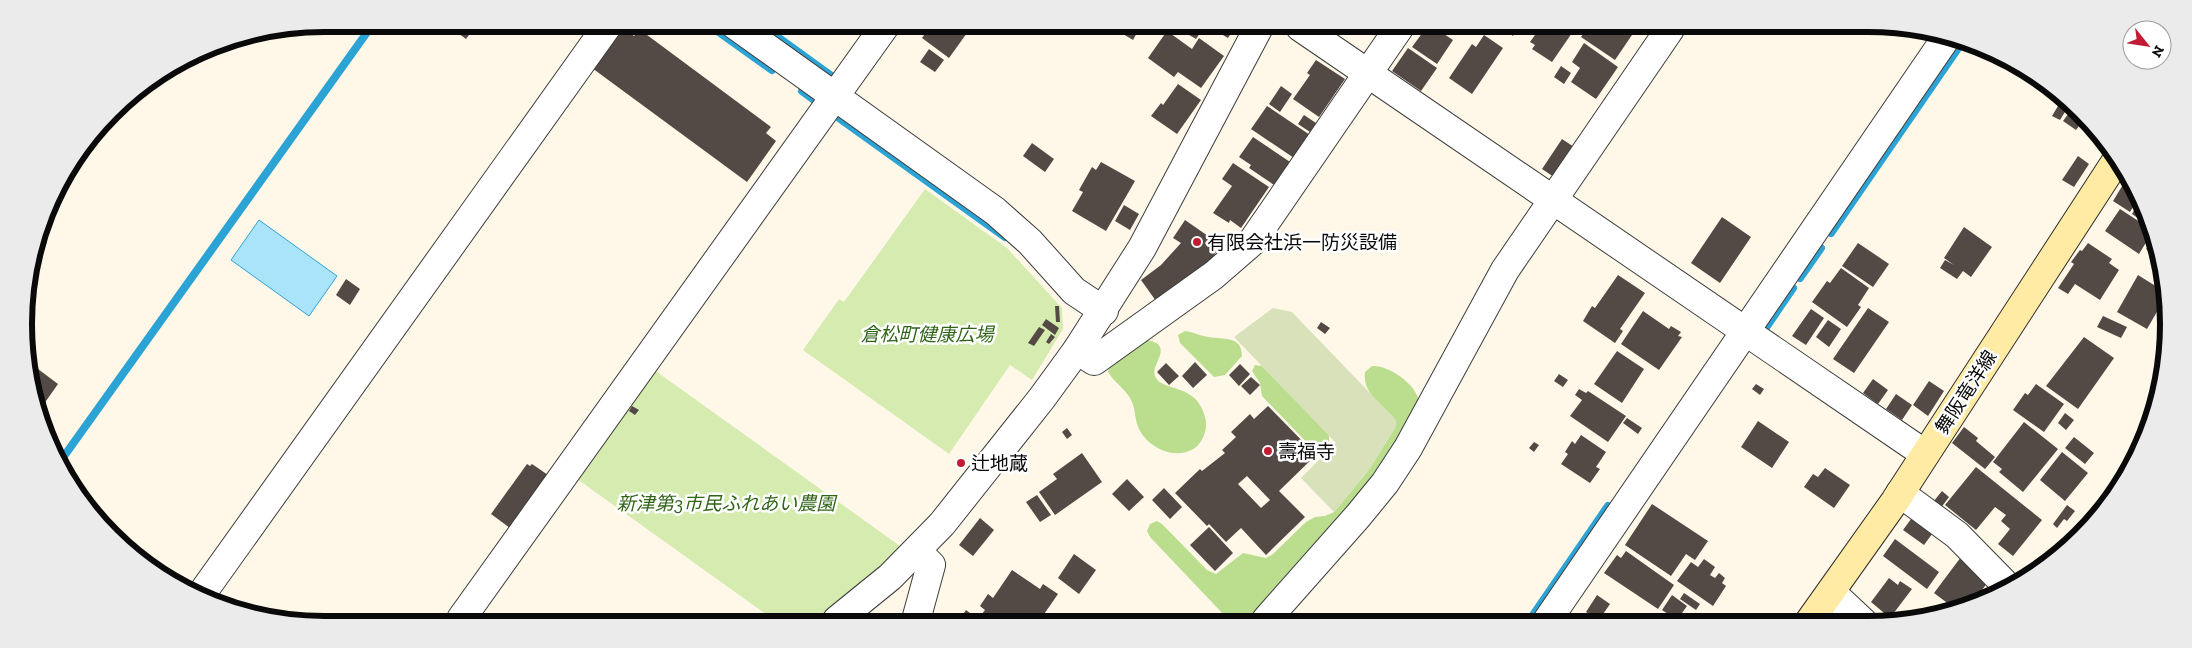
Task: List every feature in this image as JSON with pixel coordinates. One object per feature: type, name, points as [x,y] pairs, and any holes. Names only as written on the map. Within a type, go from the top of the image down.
[{"type":"main road","name":"舞阪竜洋線","points":[[1813,616],[1900,493],[2113,166]]},
{"type":"street","points":[[205,590],[603,32]]},
{"type":"street","points":[[745,32],[1013,225],[1074,292],[1104,311]]},
{"type":"street","points":[[463,616],[881,32]]},
{"type":"street","points":[[842,616],[890,577],[917,551],[983,472],[1078,350],[1104,311],[1167,203],[1256,32]]},
{"type":"street","points":[[1307,32],[1925,454]]},
{"type":"street","points":[[1078,350],[1094,361],[1234,259],[1252,242],[1396,32]]},
{"type":"street","points":[[1270,616],[1385,483],[1408,448],[1506,270],[1667,32]]},
{"type":"street","points":[[1550,616],[1943,42]]},
{"type":"street","points":[[1900,493],[1957,534],[2003,582]]},
{"type":"street","points":[[917,551],[931,565],[917,616]]},
{"type":"street","points":[[1831,592],[1857,616]]},
{"type":"green space","name":"倉松町健康広場","points":[[925,189],[1007,248],[1062,308],[1063,329],[1032,380],[1010,365],[949,454],[803,350],[839,299],[844,302]]},
{"type":"green space","points":[[1273,308],[1292,312],[1396,422],[1395,428],[1368,471],[1334,512],[1301,478],[1336,443],[1234,337]]},
{"type":"green space","points":[[1185,331],[1231,340],[1239,345],[1242,356],[1225,375],[1214,377],[1180,343],[1178,335]]},
{"type":"green space","points":[[1148,340],[1160,346],[1161,351],[1154,371],[1155,376],[1165,385],[1180,390],[1196,399],[1202,408],[1206,421],[1204,436],[1195,448],[1187,452],[1178,453],[1161,450],[1146,439],[1137,424],[1130,398],[1108,372],[1110,365],[1142,341]]},
{"type":"green space","points":[[1255,365],[1262,366],[1329,435],[1329,447],[1324,451],[1314,450],[1262,396],[1260,383],[1252,371]]},
{"type":"green space","points":[[1372,366],[1394,372],[1413,388],[1419,401],[1377,478],[1256,616],[1225,616],[1150,537],[1147,531],[1150,524],[1157,521],[1162,524],[1207,570],[1216,574],[1243,553],[1266,558],[1273,554],[1306,522],[1315,517],[1325,516],[1334,512],[1368,471],[1395,428],[1396,422],[1393,417],[1369,392],[1366,386],[1365,372]]},
{"type":"green space","name":"新津第3市民ふれあい農園","points":[[650,367],[900,546],[889,560],[820,616],[768,616],[573,476]]},
{"type":"water","points":[[259,220],[337,276],[309,316],[231,260]]},
{"type":"building","points":[[457,32],[471,32],[466,39]]},
{"type":"building","points":[[618,32],[629,32],[634,36],[637,32],[643,32],[771,127],[766,133],[776,141],[747,182],[592,68]]},
{"type":"building","points":[[926,32],[968,32],[949,58],[922,38]]},
{"type":"building","points":[[1120,32],[1137,32],[1133,40]]},
{"type":"building","points":[[1166,32],[1192,49],[1199,38],[1224,56],[1201,88],[1178,72],[1174,77],[1148,58]]},
{"type":"building","points":[[1184,32],[1201,32],[1196,39]]},
{"type":"building","points":[[1218,32],[1232,32],[1228,38]]},
{"type":"building","points":[[1423,32],[1441,32],[1453,40],[1437,64],[1412,47]]},
{"type":"building","points":[[1508,32],[1516,32],[1513,36]]},
{"type":"building","points":[[1537,32],[1572,33],[1552,62],[1532,49],[1535,45],[1530,42]]},
{"type":"building","points":[[1584,32],[1628,32],[1632,35],[1615,60],[1581,37]]},
{"type":"building","points":[[1484,35],[1503,48],[1472,94],[1449,78],[1472,44],[1476,47]]},
{"type":"building","points":[[1584,43],[1618,67],[1596,99],[1571,82],[1580,68],[1572,62]]},
{"type":"building","points":[[1408,48],[1437,68],[1421,91],[1392,71]]},
{"type":"building","points":[[929,49],[944,60],[935,72],[920,62]]},
{"type":"building","points":[[1316,60],[1345,79],[1319,117],[1293,99],[1310,75],[1307,73]]},
{"type":"building","points":[[1561,66],[1571,73],[1564,84],[1554,77]]},
{"type":"building","points":[[1178,84],[1201,100],[1177,134],[1151,116],[1161,103],[1163,105]]},
{"type":"building","points":[[1281,86],[1292,94],[1280,112],[1269,104]]},
{"type":"building","points":[[2059,104],[2066,110],[2060,120],[2052,116]]},
{"type":"building","points":[[1267,106],[1310,135],[1294,158],[1251,129]]},
{"type":"building","points":[[2069,113],[2080,125],[2076,130],[2063,121]]},
{"type":"building","points":[[1304,115],[1316,123],[1310,132],[1298,124]]},
{"type":"building","points":[[1253,137],[1293,164],[1277,187],[1249,168],[1251,165],[1239,157]]},
{"type":"building","points":[[1562,139],[1574,147],[1554,177],[1542,169]]},
{"type":"building","points":[[1032,143],[1054,159],[1045,172],[1023,156]]},
{"type":"building","points":[[2078,156],[2089,164],[2074,187],[2062,180]]},
{"type":"building","points":[[1101,162],[1135,181],[1106,231],[1072,211],[1083,192],[1079,190],[1092,167],[1096,170]]},
{"type":"building","points":[[1233,163],[1269,187],[1241,228],[1230,220],[1229,223],[1213,213],[1232,186],[1222,179]]},
{"type":"building","points":[[2123,184],[2134,205],[2130,212],[2113,201]]},
{"type":"building","points":[[1124,205],[1139,214],[1130,230],[1115,221]]},
{"type":"building","points":[[2135,208],[2140,219],[2132,214]]},
{"type":"building","points":[[2120,209],[2141,223],[2147,240],[2139,254],[2105,231]]},
{"type":"building","points":[[1722,217],[1751,237],[1720,283],[1691,263]]},
{"type":"building","points":[[1185,220],[1221,245],[1209,263],[1156,301],[1141,280],[1161,265],[1181,243],[1173,238]]},
{"type":"building","points":[[1964,227],[1992,247],[1971,277],[1963,271],[1957,279],[1940,268],[1945,260],[1954,265],[1944,258]]},
{"type":"building","points":[[1858,243],[1889,264],[1873,287],[1842,266]]},
{"type":"building","points":[[2088,243],[2112,259],[2109,263],[2119,270],[2100,300],[2075,284],[2068,294],[2058,288],[2074,264],[2071,262]]},
{"type":"building","points":[[1841,268],[1869,288],[1858,305],[1861,307],[1847,327],[1812,302],[1827,281],[1830,283]]},
{"type":"building","points":[[1618,275],[1645,293],[1620,329],[1623,331],[1615,343],[1583,321],[1592,306],[1595,308]]},
{"type":"building","points":[[2138,275],[2157,287],[2159,308],[2147,329],[2117,312]]},
{"type":"building","points":[[346,279],[360,289],[350,305],[336,295]]},
{"type":"building","points":[[1055,306],[1059,306],[1060,322],[1056,322]]},
{"type":"building","points":[[1868,308],[1889,322],[1854,373],[1833,359]]},
{"type":"building","points":[[1811,309],[1824,318],[1806,345],[1792,336]]},
{"type":"building","points":[[1643,311],[1669,329],[1671,326],[1681,332],[1678,336],[1682,337],[1659,370],[1621,344]]},
{"type":"building","points":[[2103,316],[2127,327],[2121,338],[2097,327]]},
{"type":"building","points":[[1046,319],[1059,328],[1055,335],[1042,325]]},
{"type":"building","points":[[1828,320],[1841,329],[1829,347],[1816,337]]},
{"type":"building","points":[[1321,322],[1330,328],[1325,334],[1317,328]]},
{"type":"building","points":[[1039,327],[1045,330],[1034,346],[1028,343]]},
{"type":"building","points":[[1051,334],[1055,337],[1049,344],[1046,342]]},
{"type":"building","points":[[2084,337],[2114,358],[2078,409],[2046,386]]},
{"type":"building","points":[[1617,351],[1644,369],[1622,403],[1594,384]]},
{"type":"building","points":[[1195,362],[1207,375],[1193,388],[1182,376]]},
{"type":"building","points":[[1166,363],[1179,376],[1169,385],[1157,372]]},
{"type":"building","points":[[1240,364],[1250,374],[1239,386],[1229,375]]},
{"type":"building","points":[[36,367],[58,384],[44,404]]},
{"type":"building","points":[[1559,374],[1568,380],[1563,387],[1554,381]]},
{"type":"building","points":[[1251,377],[1260,385],[1250,395],[1241,386]]},
{"type":"building","points":[[1873,379],[1888,390],[1878,404],[1863,393]]},
{"type":"building","points":[[1929,381],[1944,391],[1928,416],[1913,405]]},
{"type":"building","points":[[1756,384],[1764,389],[1760,395],[1752,389]]},
{"type":"building","points":[[2036,384],[2064,404],[2044,432],[2013,410],[2025,393],[2028,395]]},
{"type":"building","points":[[1579,389],[1586,393],[1588,391],[1626,416],[1608,442],[1570,416],[1582,400],[1575,395]]},
{"type":"building","points":[[1896,394],[1912,405],[1902,420],[1886,409]]},
{"type":"building","points":[[632,406],[639,410],[635,415],[629,411]]},
{"type":"building","points":[[1268,406],[1316,455],[1279,491],[1305,517],[1266,555],[1241,528],[1226,542],[1209,524],[1207,526],[1175,493],[1200,469],[1202,471],[1225,453],[1222,450],[1236,437],[1231,432],[1250,414],[1254,419]],"holes":[[[1247,476],[1270,500],[1261,508],[1238,484]]]},
{"type":"building","points":[[2065,413],[2074,420],[2066,430],[2058,423]]},
{"type":"building","points":[[1627,418],[1642,428],[1638,434],[1623,423]]},
{"type":"building","points":[[1758,421],[1789,442],[1772,468],[1741,447]]},
{"type":"building","points":[[2024,422],[2058,449],[2023,492],[1999,472],[2002,469],[1993,462]]},
{"type":"building","points":[[1964,427],[1978,438],[1976,441],[1995,457],[1985,469],[1952,443]]},
{"type":"building","points":[[1067,428],[1072,435],[1067,439],[1062,432]]},
{"type":"building","points":[[1581,435],[1606,452],[1596,467],[1600,469],[1590,483],[1561,464],[1568,454],[1565,452],[1572,441],[1575,444]]},
{"type":"building","points":[[2074,437],[2094,453],[2085,464],[2065,448]]},
{"type":"building","points":[[1534,442],[1539,445],[1534,452],[1529,448]]},
{"type":"building","points":[[2062,452],[2088,473],[2065,501],[2040,480]]},
{"type":"building","points":[[1082,453],[1102,482],[1055,515],[1039,492],[1057,479],[1053,474]]},
{"type":"building","points":[[960,458],[966,463],[962,468],[956,464]]},
{"type":"building","points":[[527,464],[530,466],[532,464],[548,475],[514,531],[491,514]]},
{"type":"building","points":[[1976,467],[2042,520],[2013,556],[1998,544],[2010,529],[2001,521],[2006,515],[1995,507],[1976,530],[1945,505]]},
{"type":"building","points":[[1825,468],[1850,485],[1834,508],[1804,487],[1813,474],[1818,477]]},
{"type":"building","points":[[1127,479],[1144,497],[1129,511],[1112,494]]},
{"type":"building","points":[[1164,488],[1182,507],[1170,519],[1152,500]]},
{"type":"building","points":[[2107,490],[2107,490],[2087,516],[2074,528]]},
{"type":"building","points":[[1942,491],[1949,497],[1937,513],[1929,507]]},
{"type":"building","points":[[1037,495],[1051,515],[1040,522],[1026,502]]},
{"type":"building","points":[[1652,504],[1708,541],[1695,560],[1686,554],[1671,576],[1625,545]]},
{"type":"building","points":[[2067,505],[2075,511],[2067,521],[2064,519],[2057,528],[2053,524]]},
{"type":"building","points":[[1914,515],[1935,530],[1924,545],[1903,530]]},
{"type":"building","points":[[980,518],[994,530],[973,556],[959,545]]},
{"type":"building","points":[[1209,527],[1233,553],[1215,571],[1190,545]]},
{"type":"building","points":[[1895,539],[1939,572],[1927,589],[1883,556]]},
{"type":"building","points":[[1626,551],[1674,585],[1658,609],[1604,573],[1617,555],[1621,558]]},
{"type":"building","points":[[1074,554],[1096,570],[1079,594],[1058,578]]},
{"type":"building","points":[[1961,557],[1990,579],[1980,593],[1949,604],[1934,593]]},
{"type":"building","points":[[1704,559],[1715,567],[1710,575],[1715,578],[1719,573],[1725,578],[1722,583],[1726,586],[1713,606],[1677,581],[1691,562],[1698,567]]},
{"type":"building","points":[[1012,570],[1040,589],[1043,584],[1058,594],[1043,616],[980,616],[985,610],[980,606],[988,594],[993,598]]},
{"type":"building","points":[[1889,578],[1898,585],[1900,581],[1912,589],[1893,614],[1886,615],[1871,602]]},
{"type":"building","points":[[1684,593],[1700,604],[1696,610],[1680,599]]},
{"type":"building","points":[[1597,595],[1610,604],[1602,616],[1592,616],[1586,612]]},
{"type":"building","points":[[1672,595],[1687,606],[1680,616],[1671,616],[1662,610]]},
{"type":"building","points":[[966,610],[974,616],[962,616]]},
{"type":"waterway","points":[[64,456],[367,32]]},
{"type":"waterway","points":[[719,32],[772,70]]},
{"type":"waterway","points":[[771,32],[837,80]]},
{"type":"waterway","points":[[1831,233],[1959,47]]},
{"type":"waterway","points":[[802,91],[817,102]]},
{"type":"waterway","points":[[839,118],[1005,237]]},
{"type":"waterway","points":[[1800,278],[1821,248]]},
{"type":"waterway","points":[[1765,329],[1793,288]]},
{"type":"waterway","points":[[1532,616],[1608,506]]},
{"type":"place","name":"有限会社浜一防災設備","points":[[1197,242]]},
{"type":"place","name":"壽福寺","points":[[1268,451]]},
{"type":"place","name":"辻地蔵","points":[[961,463]]}]
